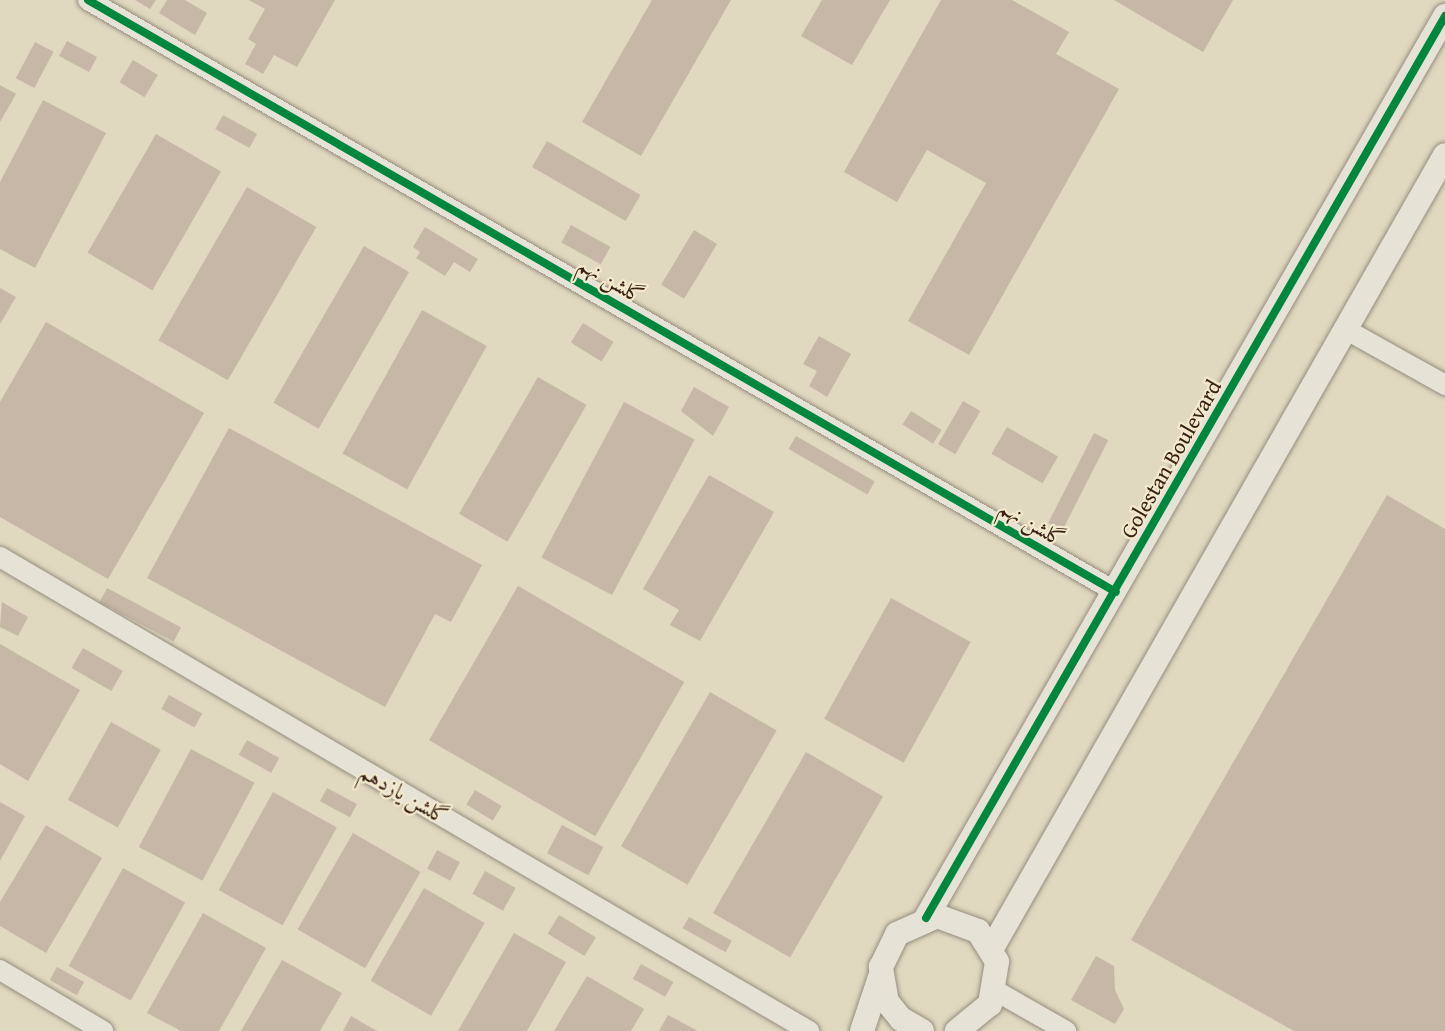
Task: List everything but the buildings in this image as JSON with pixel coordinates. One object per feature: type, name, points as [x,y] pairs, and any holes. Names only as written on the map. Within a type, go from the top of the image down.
[{"type":"street","name":"گلشن نهم","points":[[88,0],[1116,592]]},
{"type":"street","name":"Golestan Boulevard","points":[[926,918],[1116,592],[1445,16]]},
{"type":"street","points":[[992,948],[1445,155]]},
{"type":"street","points":[[1346,329],[1445,385]]},
{"type":"street","name":"گلشن یازدهم","points":[[0,557],[808,1031]]},
{"type":"street","points":[[862,1031],[892,939],[926,918],[959,920],[992,948],[998,969],[996,991],[981,1016],[957,1031]]},
{"type":"street","points":[[0,970],[103,1031]]},
{"type":"street","points":[[880,977],[891,1008],[922,1031]]},
{"type":"street","points":[[996,991],[1066,1031]]},
{"type":"cycle path","points":[[88,0],[1116,592]]},
{"type":"cycle path","points":[[926,918],[1445,16]]}]
